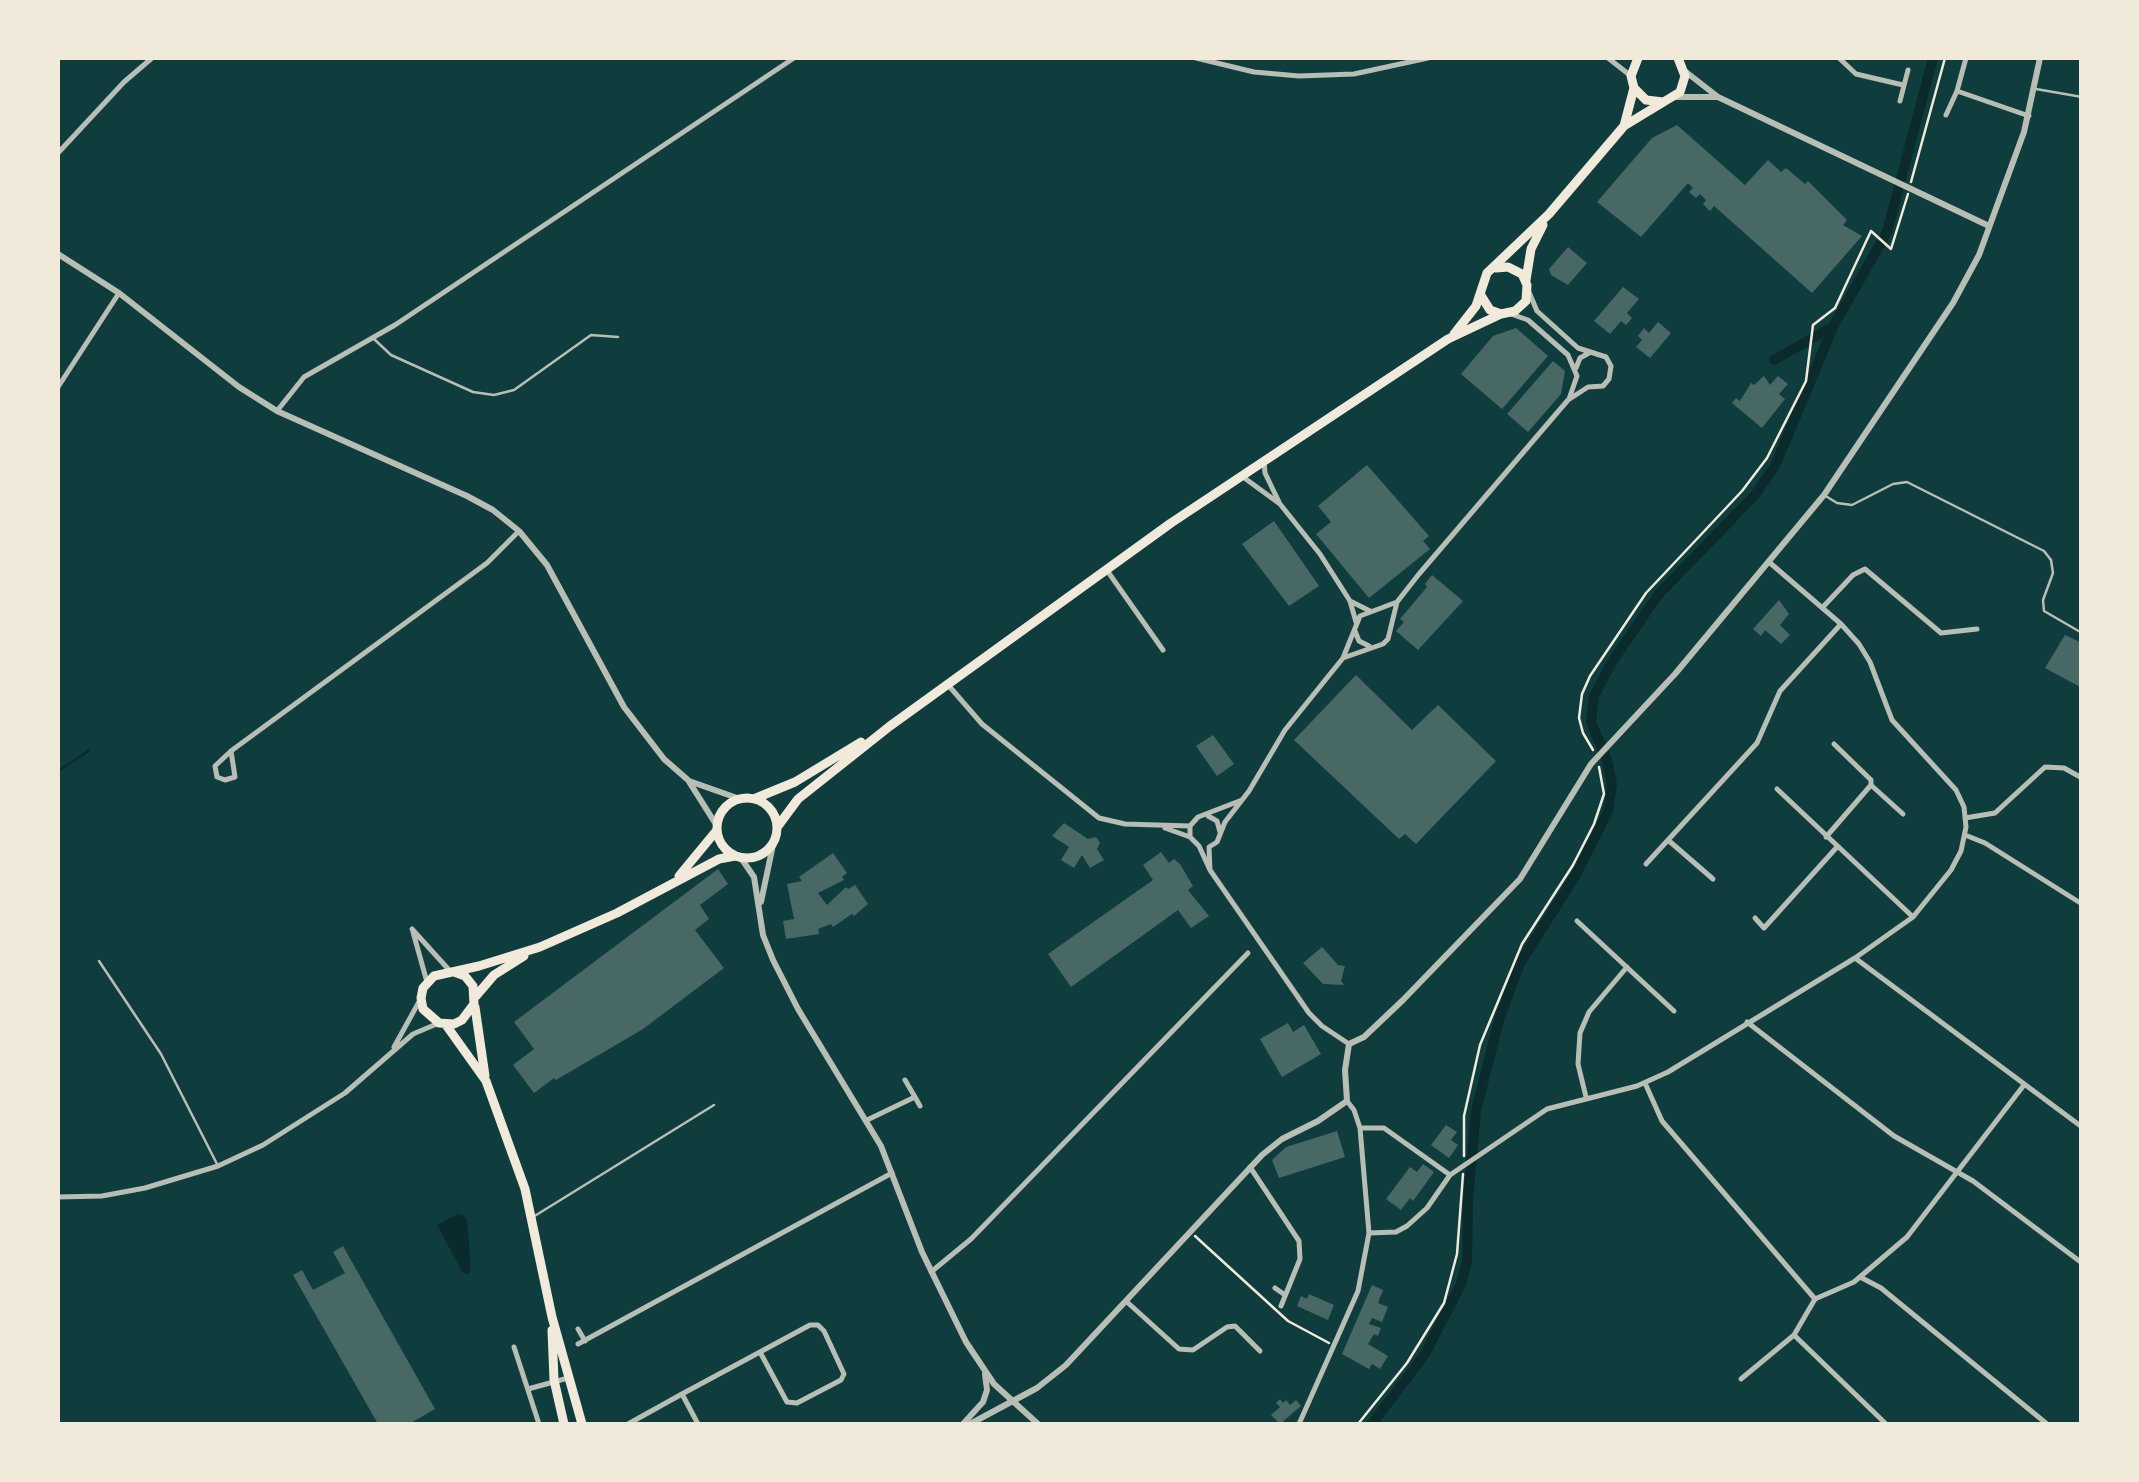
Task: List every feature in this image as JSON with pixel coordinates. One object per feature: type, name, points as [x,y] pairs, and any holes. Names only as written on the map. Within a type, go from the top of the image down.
[{"type":"main road","points":[[1624,126],[1634,88],[1631,76],[1638,58]]},
{"type":"main road","points":[[1448,339],[1468,318],[1483,280],[1549,214],[1624,126],[1669,100],[1682,86],[1682,63]]},
{"type":"main road","points":[[1634,88],[1646,100],[1669,100]]},
{"type":"main road","points":[[443,1024],[462,1020],[494,975],[540,947],[617,913],[719,859],[759,857],[773,845],[778,826],[798,798],[946,683],[1265,458],[1448,339],[1520,308],[1526,301],[1531,249],[1549,214]]},
{"type":"main road","points":[[1494,269],[1514,268],[1527,282]]},
{"type":"main road","points":[[1480,294],[1490,310],[1505,314]]},
{"type":"main road","points":[[674,882],[717,828],[724,809],[740,799],[755,799],[794,782],[890,726]]},
{"type":"main road","points":[[755,799],[770,808],[778,826]]},
{"type":"main road","points":[[717,828],[726,850],[738,857]]},
{"type":"main road","points":[[486,1081],[443,1024],[430,1018],[421,998],[427,982],[442,972],[540,947]]},
{"type":"main road","points":[[452,972],[465,976],[475,1000],[486,1081],[532,1218],[552,1317],[582,1424]]},
{"type":"main road","points":[[552,1317],[554,1380],[564,1424]]},
{"type":"street","points":[[58,152],[152,58]]},
{"type":"street","points":[[277,411],[304,377],[374,339],[794,58]]},
{"type":"street","points":[[1196,58],[1254,72],[1321,76],[1372,71],[1428,58]]},
{"type":"street","points":[[1608,58],[1631,76]]},
{"type":"street","points":[[1839,58],[1856,74],[1903,85]]},
{"type":"street","points":[[1946,115],[1966,58]]},
{"type":"street","points":[[1349,1044],[1364,1037],[1387,1016],[1520,880],[1590,764],[1675,674],[1824,495],[1953,303],[1989,226],[2029,116],[2040,58]]},
{"type":"street","points":[[1682,63],[1718,97],[1989,226]]},
{"type":"street","points":[[1900,102],[1908,70]]},
{"type":"street","points":[[1957,91],[2029,116]]},
{"type":"street","points":[[1669,100],[1718,97]]},
{"type":"street","points":[[58,254],[119,293],[277,411],[467,496],[519,531],[546,566],[624,707],[664,758],[688,780],[717,828]]},
{"type":"street","points":[[1343,658],[1388,639],[1396,602],[1568,400],[1588,387],[1602,386],[1612,370],[1606,357],[1578,348],[1537,311],[1527,282]]},
{"type":"street","points":[[58,387],[119,293]]},
{"type":"street","points":[[1505,314],[1521,315],[1528,320],[1568,356],[1588,387]]},
{"type":"street","points":[[1568,400],[1580,358],[1590,353]]},
{"type":"street","points":[[1265,458],[1265,472],[1280,504]]},
{"type":"street","points":[[1200,846],[1209,847],[1217,842],[1286,730],[1343,658],[1356,622],[1350,602],[1320,554],[1280,504],[1239,476]]},
{"type":"street","points":[[231,751],[234,776],[226,780],[218,777],[214,766],[231,751],[487,564],[519,531]]},
{"type":"street","points":[[1368,1232],[1396,1232],[1407,1226],[1427,1208],[1450,1175],[1547,1109],[1645,1083],[1855,958],[1914,916],[1951,870],[1964,835],[1965,818],[1956,790],[1892,720],[1870,662],[1840,624],[1768,562]]},
{"type":"street","points":[[1106,569],[1163,650]]},
{"type":"street","points":[[1822,608],[1853,574],[1864,569],[1941,633],[1977,629]]},
{"type":"street","points":[[1350,602],[1374,611],[1390,623]]},
{"type":"street","points":[[1356,622],[1396,602]]},
{"type":"street","points":[[1646,864],[1757,743],[1780,691],[1840,624]]},
{"type":"street","points":[[1355,630],[1359,640],[1369,646]]},
{"type":"street","points":[[946,683],[982,724],[1093,814],[1116,823],[1190,826]]},
{"type":"street","points":[[1826,837],[1872,780],[1834,744]]},
{"type":"street","points":[[1965,818],[1995,812],[2045,767],[2064,768],[2082,778]]},
{"type":"street","points":[[688,780],[740,799]]},
{"type":"street","points":[[1871,785],[1903,814]]},
{"type":"street","points":[[1777,789],[1914,916]]},
{"type":"street","points":[[1190,837],[1190,826],[1198,817],[1242,800]]},
{"type":"street","points":[[1208,816],[1217,821],[1220,832]]},
{"type":"street","points":[[1160,826],[1190,837],[1200,846],[1210,870],[1310,1013],[1349,1044]]},
{"type":"street","points":[[1964,835],[1985,843],[2082,904]]},
{"type":"street","points":[[1668,840],[1713,880]]},
{"type":"street","points":[[760,910],[773,845]]},
{"type":"street","points":[[1209,847],[1210,870]]},
{"type":"street","points":[[1754,918],[1764,928],[1837,847]]},
{"type":"street","points":[[738,857],[754,876],[764,936],[786,987],[866,1120],[892,1173],[931,1272],[984,1371],[1011,1402],[1038,1424]]},
{"type":"street","points":[[1577,921],[1674,1011]]},
{"type":"street","points":[[427,982],[412,929],[452,972]]},
{"type":"street","points":[[931,1272],[971,1238],[1248,953]]},
{"type":"street","points":[[1855,958],[2082,1126]]},
{"type":"street","points":[[1586,1098],[1578,1064],[1580,1032],[1589,1012],[1628,968]]},
{"type":"street","points":[[390,1054],[421,998]]},
{"type":"street","points":[[1747,1022],[1894,1136],[1990,1193],[2082,1264]]},
{"type":"street","points":[[58,1198],[102,1196],[145,1188],[218,1166],[299,1124],[424,1028],[443,1024]]},
{"type":"street","points":[[1299,1424],[1358,1291],[1368,1232],[1360,1128],[1346,1101],[1349,1044]]},
{"type":"street","points":[[905,1080],[920,1106]]},
{"type":"street","points":[[1645,1083],[1662,1122],[1815,1299]]},
{"type":"street","points":[[1741,1379],[1794,1334],[1815,1299],[1861,1277],[1907,1237],[2024,1086]]},
{"type":"street","points":[[866,1120],[914,1097]]},
{"type":"street","points":[[966,1424],[1037,1388],[1066,1365],[1250,1167],[1282,1139],[1318,1122],[1346,1101]]},
{"type":"street","points":[[1360,1128],[1384,1128],[1450,1175]]},
{"type":"street","points":[[1250,1167],[1299,1241],[1300,1258],[1281,1306]]},
{"type":"street","points":[[578,1329],[582,1343],[892,1173]]},
{"type":"street","points":[[1861,1277],[1881,1288],[2047,1424]]},
{"type":"street","points":[[1275,1288],[1285,1296]]},
{"type":"street","points":[[1127,1302],[1179,1350],[1194,1350],[1227,1327],[1235,1326],[1260,1351]]},
{"type":"street","points":[[628,1424],[682,1394],[810,1325],[824,1330],[844,1374],[841,1380],[797,1403],[787,1402],[760,1352]]},
{"type":"street","points":[[1794,1334],[1886,1424]]},
{"type":"street","points":[[514,1346],[540,1424]]},
{"type":"street","points":[[966,1424],[983,1402],[987,1390],[984,1371]]},
{"type":"street","points":[[528,1389],[570,1378]]},
{"type":"street","points":[[682,1394],[698,1424]]},
{"type":"lane","points":[[2035,89],[2082,97]]},
{"type":"lane","points":[[374,339],[391,355],[472,392],[494,395],[514,390],[590,335],[618,336]]},
{"type":"lane","points":[[1824,495],[1836,503],[1852,505],[1893,484],[1906,482],[2044,551],[2054,573],[2043,600],[2044,611],[2082,633]]},
{"type":"lane","points":[[100,961],[161,1054],[218,1166]]},
{"type":"lane","points":[[532,1218],[714,1105]]},
{"type":"path","points":[[1358,1424],[1408,1363],[1444,1303],[1458,1254],[1464,1116],[1480,1045],[1522,944],[1573,864],[1600,809],[1603,778],[1579,718],[1582,694],[1646,593],[1742,492],[1767,458],[1806,382],[1813,325],[1835,308],[1871,231],[1892,249],[1945,58]]},
{"type":"path","points":[[1190,1232],[1288,1321],[1335,1346]]},
{"type":"water","points":[[458,1214],[467,1220],[471,1269],[468,1274],[463,1273],[437,1225]]},
{"type":"building","points":[[1677,125],[1745,185],[1768,160],[1781,172],[1786,168],[1805,184],[1808,181],[1847,220],[1843,225],[1862,236],[1812,293],[1714,206],[1710,211],[1700,194],[1696,198],[1689,192],[1693,188],[1688,183],[1641,237],[1597,202],[1652,138]]},
{"type":"building","points":[[1568,247],[1587,263],[1568,285],[1551,275],[1549,269]]},
{"type":"building","points":[[1623,287],[1639,299],[1627,313],[1632,318],[1626,325],[1621,321],[1610,334],[1594,321]]},
{"type":"building","points":[[1658,322],[1671,333],[1650,358],[1636,347],[1642,340],[1638,336],[1644,328],[1649,333]]},
{"type":"building","points":[[1516,328],[1548,356],[1502,409],[1461,374],[1493,336]]},
{"type":"building","points":[[1553,361],[1565,371],[1561,394],[1528,432],[1507,414]]},
{"type":"building","points":[[1764,376],[1770,385],[1778,376],[1788,384],[1779,394],[1785,399],[1762,428],[1732,403],[1736,398],[1740,401],[1751,383],[1754,385]]},
{"type":"building","points":[[1367,465],[1429,536],[1423,541],[1430,549],[1369,598],[1316,534],[1331,522],[1318,506]]},
{"type":"building","points":[[1274,521],[1319,586],[1289,606],[1242,544]]},
{"type":"building","points":[[1432,575],[1463,601],[1418,650],[1396,631],[1404,622],[1400,619],[1427,587]]},
{"type":"building","points":[[1779,600],[1789,614],[1780,625],[1790,635],[1781,644],[1765,630],[1761,636],[1753,629]]},
{"type":"building","points":[[2065,635],[2082,643],[2082,688],[2045,668]]},
{"type":"building","points":[[1356,675],[1412,730],[1438,705],[1496,761],[1416,844],[1405,834],[1399,839],[1294,740]]},
{"type":"building","points":[[1213,735],[1234,764],[1217,776],[1196,746]]},
{"type":"building","points":[[1064,823],[1088,839],[1096,837],[1104,860],[1090,868],[1082,855],[1074,868],[1061,860],[1069,847],[1052,836]]},
{"type":"building","points":[[1161,852],[1169,863],[1174,859],[1180,864],[1193,886],[1188,890],[1209,916],[1191,928],[1178,910],[1071,987],[1048,954],[1153,880],[1143,865]]},
{"type":"building","points":[[833,853],[847,873],[842,877],[844,880],[818,893],[827,905],[846,887],[855,885],[868,904],[833,927],[831,924],[818,929],[819,934],[786,939],[783,921],[794,919],[787,884],[802,881],[799,877]]},
{"type":"building","points":[[718,869],[728,884],[700,905],[709,919],[695,930],[724,968],[643,1029],[534,1093],[513,1065],[534,1049],[514,1022]]},
{"type":"building","points":[[1322,947],[1338,965],[1345,966],[1341,981],[1344,985],[1323,984],[1303,963]]},
{"type":"building","points":[[1288,1023],[1293,1032],[1304,1025],[1321,1054],[1282,1077],[1260,1039]]},
{"type":"building","points":[[1446,1125],[1457,1132],[1451,1140],[1458,1145],[1449,1158],[1431,1145]]},
{"type":"building","points":[[1337,1131],[1345,1157],[1279,1178],[1272,1160],[1286,1147]]},
{"type":"building","points":[[1423,1164],[1434,1172],[1413,1201],[1410,1198],[1401,1210],[1386,1199],[1410,1167],[1417,1172]]},
{"type":"building","points":[[343,1246],[435,1409],[409,1424],[378,1424],[293,1275],[302,1270],[313,1290],[345,1273],[333,1252]]},
{"type":"building","points":[[1372,1285],[1383,1290],[1378,1303],[1388,1307],[1382,1322],[1372,1318],[1369,1324],[1381,1328],[1368,1344],[1388,1356],[1380,1369],[1372,1364],[1369,1369],[1342,1354]]},
{"type":"building","points":[[1309,1294],[1334,1305],[1328,1320],[1297,1306],[1301,1296],[1307,1299]]},
{"type":"building","points":[[1280,1399],[1290,1405],[1296,1400],[1301,1406],[1280,1424],[1271,1415],[1280,1407],[1276,1403]]},
{"type":"waterway","points":[[1372,1424],[1425,1354],[1461,1284],[1467,1262],[1476,1111],[1499,1020],[1520,963],[1574,878],[1608,812],[1612,785],[1607,760],[1591,722],[1594,696],[1658,595],[1755,495],[1775,466],[1833,327],[1887,232],[1933,58]]},
{"type":"waterway","points":[[1774,360],[1832,327]]},
{"type":"waterway","points":[[58,771],[90,750]]}]
